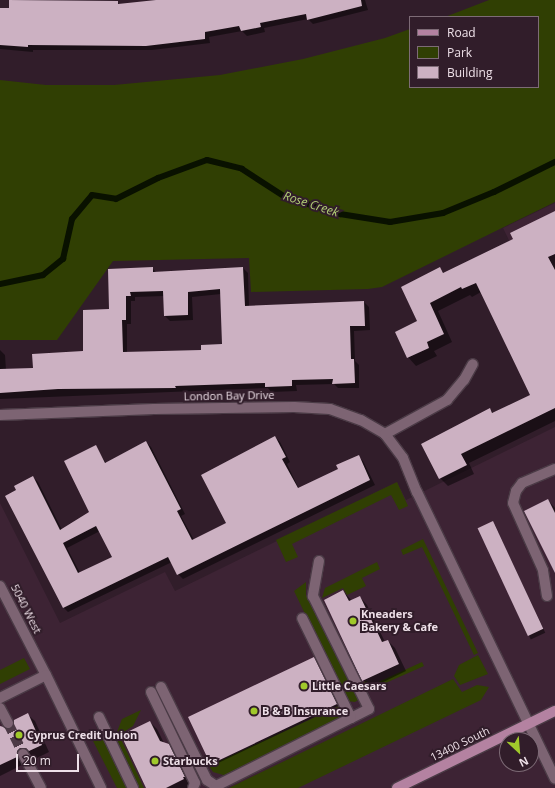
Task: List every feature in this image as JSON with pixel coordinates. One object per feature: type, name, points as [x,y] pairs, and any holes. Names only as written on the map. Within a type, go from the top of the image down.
[{"type":"main road","name":"13400 South","points":[[398,788],[555,712]]},
{"type":"street","points":[[386,434],[448,400],[464,380],[473,364]]},
{"type":"street","name":"London Bay Drive","points":[[0,415],[154,410],[294,408],[330,409],[361,420],[386,434],[403,458],[417,492],[555,779]]},
{"type":"street","points":[[547,596],[543,570],[513,503],[516,491],[522,483],[555,469]]},
{"type":"street","points":[[161,687],[207,780],[216,786],[369,709],[312,596],[319,561]]},
{"type":"street","name":"5040 West","points":[[0,586],[46,675],[101,788]]},
{"type":"street","points":[[302,618],[351,718]]},
{"type":"street","points":[[0,698],[46,675]]},
{"type":"street","points":[[151,692],[195,784],[193,788]]},
{"type":"street","points":[[0,708],[8,723]]},
{"type":"street","points":[[99,717],[133,788]]},
{"type":"street","points":[[23,754],[41,788]]},
{"type":"shaded area","points":[[555,203],[555,333],[503,228]]},
{"type":"shaded area","points":[[555,427],[555,788],[0,788],[0,503],[60,623],[165,572],[175,591],[397,482],[406,500]]},
{"type":"green space","points":[[489,0],[555,0],[555,202],[382,287],[368,289],[251,292],[249,258],[113,261],[57,340],[0,340],[0,80],[46,85],[114,85],[220,75],[303,59],[385,38],[409,29],[409,88],[539,88],[539,16],[448,16]]},
{"type":"green space","points":[[397,482],[408,506],[399,510],[391,495],[292,544],[298,557],[286,562],[276,540]]},
{"type":"green space","points":[[423,539],[478,653],[474,655],[422,547],[403,555],[401,550]]},
{"type":"green space","points":[[377,562],[380,569],[362,578],[366,586],[347,595],[343,588],[322,598],[325,588]]},
{"type":"green space","points":[[306,582],[306,595],[358,700],[355,702],[347,701],[294,591]]},
{"type":"green space","points":[[478,655],[488,674],[460,685],[454,676],[459,665]]},
{"type":"green space","points":[[24,658],[30,669],[0,684],[0,670]]},
{"type":"green space","points":[[422,662],[424,666],[372,689],[363,683],[366,681],[372,685]]},
{"type":"green space","points":[[453,679],[462,692],[477,685],[489,687],[481,700],[298,788],[229,788]]},
{"type":"green space","points":[[339,706],[340,717],[330,726],[227,776],[213,772],[209,766]]},
{"type":"green space","points":[[141,710],[133,726],[119,735],[144,788],[139,788],[115,737],[122,719]]},
{"type":"green space","points":[[100,731],[127,788],[117,788],[90,735]]},
{"type":"building","points":[[9,0],[118,1],[118,4],[156,0],[361,0],[362,6],[307,20],[306,14],[260,23],[261,27],[241,31],[239,26],[205,32],[205,39],[146,46],[28,45],[28,47],[0,45],[0,8],[9,8]]},
{"type":"building","points":[[555,211],[555,254],[548,257],[555,270],[555,408],[461,454],[467,465],[439,479],[421,444],[490,408],[492,413],[530,395],[476,283],[462,289],[461,287],[430,303],[444,334],[427,342],[429,348],[407,358],[395,332],[417,321],[401,287],[440,267],[443,273],[513,239],[510,233]]},
{"type":"building","points":[[153,267],[153,272],[243,267],[245,306],[364,301],[365,326],[350,326],[351,359],[354,359],[355,383],[332,384],[333,379],[292,380],[292,386],[265,387],[265,383],[175,386],[176,388],[58,389],[0,393],[0,369],[33,368],[32,354],[83,351],[83,310],[109,309],[108,269]],"holes":[[[220,289],[222,344],[201,345],[201,350],[123,352],[122,320],[126,320],[126,296],[131,296],[130,292],[163,291],[164,316],[188,315],[188,292]]]},
{"type":"building","points":[[275,436],[286,457],[282,459],[298,488],[338,469],[336,465],[359,455],[370,480],[177,575],[168,557],[63,608],[5,496],[16,490],[14,486],[33,476],[60,530],[89,512],[64,461],[96,445],[105,463],[146,441],[181,509],[177,511],[192,540],[226,523],[201,475]],"holes":[[[96,526],[112,557],[78,573],[63,543]]]},
{"type":"building","points":[[548,499],[555,513],[555,573],[524,511]]},
{"type":"building","points":[[493,521],[543,629],[528,636],[478,528]]},
{"type":"building","name":"Kneaders Bakery & Cafe","points":[[343,590],[349,601],[360,596],[382,642],[388,640],[399,664],[362,681],[324,600]]},
{"type":"building","points":[[314,657],[337,704],[207,766],[203,757],[208,759],[188,717]]},
{"type":"building","name":"Cyprus Credit Union","points":[[28,713],[42,745],[29,751],[26,748],[20,748],[17,751],[17,757],[0,765],[0,726],[11,729],[14,726],[14,720]]},
{"type":"building","name":"Starbucks","points":[[150,721],[160,741],[169,744],[185,777],[183,777],[184,779],[166,788],[146,788],[121,735]]},
{"type":"waterway","name":"Rose Creek","points":[[0,284],[43,275],[63,259],[72,219],[92,195],[116,199],[158,178],[207,160],[242,169],[285,197],[340,214],[390,222],[443,213],[494,192],[555,162]]},
{"type":"tunnel","points":[[8,723],[23,754]]},
{"type":"place","name":"Kneaders Bakery & Cafe","points":[[353,621]]},
{"type":"place","name":"Little Caesars","points":[[304,686]]},
{"type":"place","name":"B & B Insurance","points":[[254,711]]},
{"type":"place","name":"Cyprus Credit Union","points":[[19,735]]},
{"type":"place","name":"Starbucks","points":[[155,761]]}]
